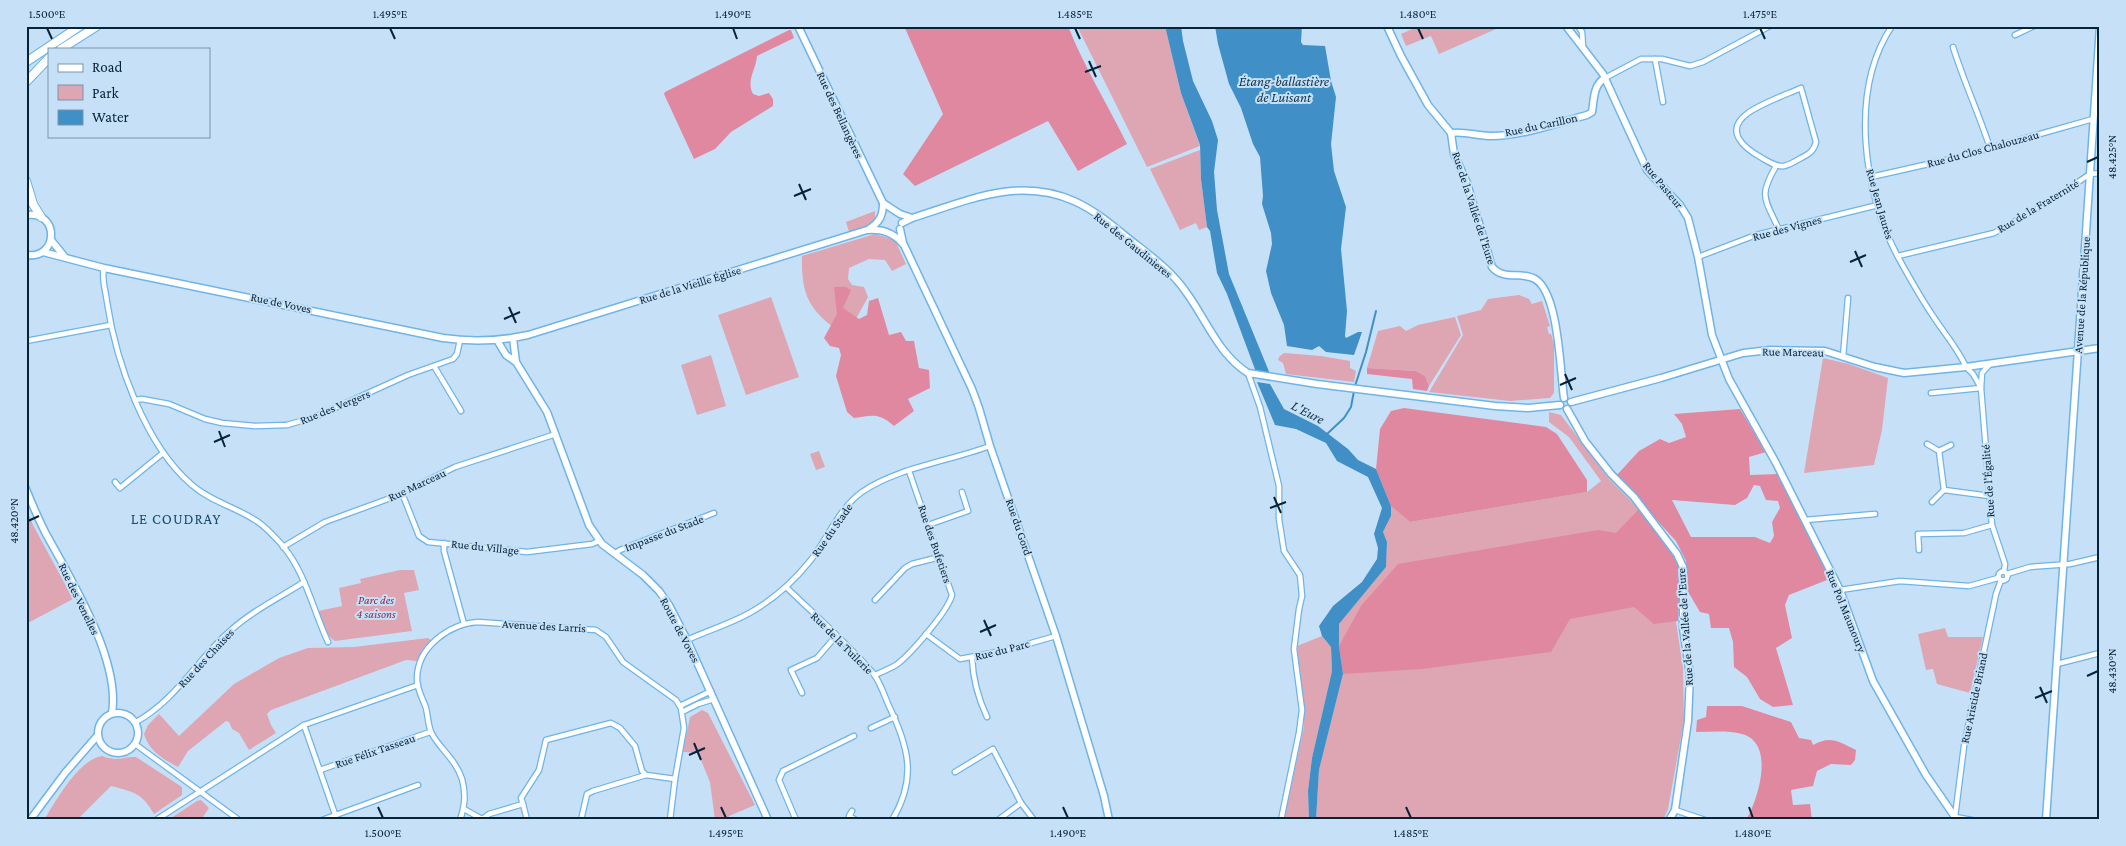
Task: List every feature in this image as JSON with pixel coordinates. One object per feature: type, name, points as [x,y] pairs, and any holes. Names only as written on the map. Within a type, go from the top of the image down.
[{"type":"main road","points":[[26,62],[80,26]]},
{"type":"main road","points":[[63,48],[98,26]]},
{"type":"main road","points":[[26,74],[48,58]]},
{"type":"main road","points":[[26,82],[48,58]]},
{"type":"main road","points":[[26,181],[28,193],[36,210],[42,217]]},
{"type":"main road","points":[[26,207],[28,193]]},
{"type":"street","name":"Rue des Bellangères","points":[[798,26],[883,203]]},
{"type":"street","points":[[1387,26],[1400,56],[1428,105],[1452,133]]},
{"type":"street","name":"Rue Pasteur","points":[[1566,26],[1605,78],[1647,170],[1680,204],[1688,218],[1698,257],[1711,326],[1721,360]]},
{"type":"street","points":[[1578,26],[1582,32],[1582,46]]},
{"type":"street","points":[[1605,78],[1635,62],[1655,59],[1690,66],[1703,62],[1770,26]]},
{"type":"street","name":"Rue Jean Jaurès","points":[[1892,26],[1880,44],[1868,92],[1865,142],[1871,177],[1889,238],[1928,308],[1966,367]]},
{"type":"street","points":[[2015,35],[2034,26]]},
{"type":"street","name":"Avenue de la République","points":[[2046,820],[2100,26]]},
{"type":"street","points":[[1953,47],[1964,82],[1978,112],[1990,148]]},
{"type":"street","points":[[1655,59],[1663,102]]},
{"type":"street","name":"Rue du Carillon","points":[[1452,133],[1464,132],[1490,136],[1523,131],[1587,116],[1592,112],[1596,88],[1600,81],[1605,78]]},
{"type":"street","points":[[1801,88],[1816,142],[1814,149],[1810,154],[1784,166],[1776,166],[1743,147],[1738,140],[1737,131],[1740,122],[1748,113],[1801,88]]},
{"type":"street","name":"Rue du Clos Chalouzeau","points":[[1871,177],[1990,148],[2093,119]]},
{"type":"street","name":"Rue de la Vallée de l'Eure","points":[[1452,133],[1454,154],[1467,183],[1492,267],[1502,275],[1531,277],[1544,287],[1553,311],[1559,344],[1564,398]]},
{"type":"street","points":[[1776,166],[1766,184],[1764,196],[1779,230]]},
{"type":"street","points":[[2090,174],[2100,173]]},
{"type":"street","name":"Rue de la Fraternité","points":[[1898,256],[1994,233],[2044,205],[2090,174]]},
{"type":"street","name":"Rue des Gaudinieres","points":[[901,226],[912,218],[1005,190],[1031,190],[1057,195],[1076,202],[1113,226],[1170,273],[1197,306],[1223,350],[1239,367],[1251,374]]},
{"type":"street","points":[[883,203],[892,210],[912,218]]},
{"type":"street","points":[[867,230],[879,221],[883,203]]},
{"type":"street","name":"Rue des Vignes","points":[[1698,257],[1756,235],[1878,205]]},
{"type":"street","points":[[882,214],[892,210]]},
{"type":"street","points":[[900,214],[904,245]]},
{"type":"street","points":[[26,215],[42,217],[50,227],[51,240],[65,257]]},
{"type":"street","points":[[879,221],[882,229]]},
{"type":"street","points":[[891,233],[901,226]]},
{"type":"street","points":[[867,230],[882,229],[891,233],[904,245]]},
{"type":"street","name":"Rue de la Vieille Église","points":[[514,338],[867,230]]},
{"type":"street","points":[[26,255],[43,252],[51,240]]},
{"type":"street","name":"Rue du Gord","points":[[904,245],[972,390],[1056,636],[1104,796],[1109,820]]},
{"type":"street","name":"Rue de Voves","points":[[43,252],[104,268],[460,340],[514,338]]},
{"type":"street","points":[[104,268],[111,325],[135,400],[151,435],[178,471],[198,490],[256,520],[284,547],[304,582],[328,642]]},
{"type":"street","points":[[1843,357],[1848,298]]},
{"type":"street","points":[[26,341],[111,325]]},
{"type":"street","points":[[514,338],[516,362]]},
{"type":"street","name":"Rue des Vergers","points":[[135,400],[142,399],[169,404],[205,419],[222,423],[254,426],[287,425],[315,417],[408,375],[454,359],[460,340]]},
{"type":"street","points":[[498,340],[506,355],[516,362],[542,401],[556,434]]},
{"type":"street","name":"Rue Marceau","points":[[1571,402],[1661,378],[1743,353],[1770,350],[1818,351],[1875,368],[1904,373],[1991,364],[2100,348]]},
{"type":"street","name":"Rue Pol Maunoury","points":[[1721,360],[1740,402],[1776,463],[1840,590],[1873,681],[1926,775],[1955,818]]},
{"type":"street","name":"Rue de l'Égalité","points":[[1991,364],[1983,370],[1980,379],[1992,526],[2005,564],[2005,573]]},
{"type":"street","points":[[434,366],[461,411]]},
{"type":"street","points":[[1931,393],[1981,388],[1973,374],[1966,367]]},
{"type":"street","points":[[1281,820],[1302,710],[1294,649],[1302,596],[1300,575],[1284,551],[1279,519],[1279,486],[1251,374],[1495,406],[1528,408],[1560,405],[1562,408],[1567,409],[1570,408],[1571,402],[1568,398],[1564,398],[1561,400],[1560,405]]},
{"type":"street","name":"Rue de la Vallée de l'Eure","points":[[1567,409],[1585,441],[1611,474],[1634,497],[1677,554],[1683,567],[1683,628],[1690,675],[1688,722],[1675,810],[1669,820]]},
{"type":"street","name":"Rue Marceau","points":[[284,547],[325,522],[402,493],[455,467],[556,434]]},
{"type":"street","name":"Route de Voves","points":[[556,434],[589,525],[599,541],[643,575],[659,591],[669,605],[711,691],[768,820]]},
{"type":"street","points":[[1927,444],[1940,451]]},
{"type":"street","points":[[1940,451],[1951,445]]},
{"type":"street","name":"Rue du Stade","points":[[687,640],[752,612],[786,587],[811,560],[848,505],[859,493],[874,484],[909,471],[990,446]]},
{"type":"street","points":[[1940,451],[1944,490]]},
{"type":"street","points":[[115,482],[120,488],[163,453]]},
{"type":"street","name":"Rue des Bufetiers","points":[[874,675],[897,664],[926,634],[950,603],[952,595],[909,471]]},
{"type":"street","name":"Rue des Venelles","points":[[26,490],[44,529],[80,596],[101,643],[114,700],[112,713]]},
{"type":"street","points":[[1944,490],[1990,496]]},
{"type":"street","points":[[1932,502],[1944,490]]},
{"type":"street","points":[[928,525],[968,511],[962,492]]},
{"type":"street","name":"Rue du Village","points":[[402,493],[422,540],[527,552],[592,544],[599,541]]},
{"type":"street","name":"Impasse du Stade","points":[[614,554],[714,513]]},
{"type":"street","points":[[1805,520],[1875,514]]},
{"type":"street","points":[[1919,550],[1918,534],[1964,533],[1992,526]]},
{"type":"street","points":[[444,543],[444,551],[464,624],[439,638],[427,648],[419,663],[418,685],[427,713],[430,732],[451,757],[461,778],[465,794],[464,808],[460,820]]},
{"type":"street","points":[[1840,590],[1900,581],[1969,586],[2000,579],[1999,574],[2030,567],[2064,564],[2100,557]]},
{"type":"street","points":[[875,600],[905,568],[912,564],[940,558]]},
{"type":"street","name":"Rue Aristide Briand","points":[[1955,818],[1969,720],[2000,579]]},
{"type":"street","name":"Rue des Chaises","points":[[136,722],[165,701],[203,658],[242,621],[304,582]]},
{"type":"street","name":"Rue de la Tuilerie","points":[[786,587],[874,675],[902,732],[909,768],[903,800],[892,820]]},
{"type":"street","name":"Avenue des Larris","points":[[464,624],[478,622],[596,630],[606,637],[623,662],[668,693],[681,709]]},
{"type":"street","name":"Rue du Parc","points":[[926,634],[960,659],[972,658],[1056,636]]},
{"type":"street","points":[[802,693],[791,670],[817,658],[836,636]]},
{"type":"street","points":[[2057,664],[2100,653]]},
{"type":"street","points":[[972,658],[972,677],[987,717]]},
{"type":"street","points":[[156,820],[198,791],[304,725],[418,685]]},
{"type":"street","points":[[681,709],[711,691]]},
{"type":"street","points":[[681,709],[714,699]]},
{"type":"street","points":[[670,820],[684,728],[681,709]]},
{"type":"street","points":[[30,820],[65,773],[98,735],[102,721],[112,713],[125,713],[136,722],[139,735],[135,744],[126,752],[116,754],[104,748],[98,735]]},
{"type":"street","points":[[871,728],[894,717]]},
{"type":"street","points":[[527,820],[521,798],[540,770],[546,740],[611,723],[620,728],[635,746],[642,771],[646,775]]},
{"type":"street","points":[[304,725],[336,817]]},
{"type":"street","name":"Rue Félix Tasseau","points":[[320,770],[430,732]]},
{"type":"street","points":[[796,820],[779,780],[783,770],[854,736]]},
{"type":"street","points":[[135,744],[240,820]]},
{"type":"street","points":[[955,772],[993,749],[1021,803],[1034,820]]},
{"type":"street","points":[[581,820],[587,794],[592,791],[646,775],[675,779]]},
{"type":"street","points":[[322,820],[336,817],[418,786]]},
{"type":"street","points":[[998,820],[1021,803]]},
{"type":"street","points":[[464,808],[482,819],[489,814],[523,804]]},
{"type":"street","points":[[1675,810],[1705,820]]},
{"type":"street","points":[[852,811],[849,816],[856,820]]},
{"type":"street","points":[[1955,818],[1972,820]]},
{"type":"green space","points":[[1077,26],[1165,26],[1181,93],[1200,146],[1147,167]]},
{"type":"green space","points":[[1419,26],[1503,26],[1439,54],[1431,36],[1406,46],[1401,34]]},
{"type":"green space","points":[[1200,150],[1201,179],[1207,227],[1199,230],[1196,223],[1180,230],[1150,169]]},
{"type":"green space","points":[[875,211],[875,221],[866,227],[849,232],[846,222]]},
{"type":"green space","points":[[875,234],[895,240],[906,264],[892,271],[885,260],[869,259],[849,268],[848,279],[852,285],[864,287],[868,297],[846,337],[825,320],[811,304],[804,284],[802,256]]},
{"type":"green space","points":[[1519,295],[1529,299],[1532,304],[1542,301],[1550,326],[1547,327],[1554,344],[1554,393],[1550,398],[1510,401],[1429,392],[1463,335],[1457,316],[1481,310],[1488,299]]},
{"type":"green space","points":[[771,297],[799,377],[746,395],[718,315]]},
{"type":"green space","points":[[1455,317],[1461,335],[1429,386],[1425,376],[1416,371],[1367,368],[1378,331],[1400,326],[1406,331],[1418,325]]},
{"type":"green space","points":[[1284,353],[1350,361],[1350,368],[1356,371],[1354,382],[1286,374],[1283,363],[1278,360]]},
{"type":"green space","points":[[711,355],[726,406],[697,415],[681,365]]},
{"type":"green space","points":[[1823,358],[1849,364],[1888,378],[1882,430],[1874,465],[1804,473]]},
{"type":"green space","points":[[1549,412],[1561,415],[1609,479],[1643,513],[1667,562],[1683,668],[1684,720],[1668,809],[1663,820],[1316,820],[1319,770],[1343,674],[1339,645],[1339,624],[1386,567],[1387,542],[1383,532],[1391,516],[1391,506],[1410,522],[1587,492],[1601,481],[1569,437],[1549,422]]},
{"type":"green space","points":[[819,451],[825,467],[816,470],[810,454]]},
{"type":"green space","points":[[26,508],[33,525],[73,599],[26,624]]},
{"type":"green space","name":"Parc des 4 saisons","points":[[400,570],[414,570],[419,590],[404,593],[412,631],[335,641],[326,632],[318,611],[342,606],[339,588],[361,583],[360,579]]},
{"type":"green space","points":[[1945,628],[1948,637],[1983,637],[1970,693],[1937,684],[1933,669],[1926,670],[1918,634]]},
{"type":"green space","points":[[1322,636],[1331,647],[1332,671],[1312,758],[1308,791],[1309,820],[1284,820],[1304,727],[1304,709],[1297,646]]},
{"type":"green space","points":[[428,638],[431,640],[423,649],[417,661],[406,660],[271,710],[267,714],[276,733],[249,750],[239,733],[232,729],[229,722],[226,721],[188,751],[178,767],[162,758],[146,740],[144,734],[148,725],[159,714],[179,736],[234,684],[279,658],[308,648],[354,647]]},
{"type":"green space","points":[[702,710],[708,713],[755,805],[729,816],[729,820],[715,820],[710,782],[698,753],[683,752],[690,717]]},
{"type":"green space","points":[[102,756],[116,759],[136,757],[182,787],[182,795],[154,814],[137,794],[111,786],[77,820],[44,820],[61,792],[76,773],[93,759]]},
{"type":"green space","points":[[201,800],[209,808],[201,820],[168,820],[197,801]]},
{"type":"shaded area","points":[[904,26],[1068,26],[1127,144],[1078,171],[1048,121],[915,186],[903,174],[943,114]]},
{"type":"shaded area","points":[[791,30],[794,38],[757,56],[751,80],[753,94],[759,96],[769,93],[773,99],[773,106],[731,132],[715,149],[694,159],[664,94],[665,92]]},
{"type":"shaded area","points":[[834,287],[846,287],[851,290],[843,308],[859,319],[867,315],[869,301],[878,298],[889,335],[901,332],[906,341],[914,341],[919,368],[929,370],[930,388],[908,399],[914,411],[894,426],[880,417],[854,418],[847,412],[836,376],[841,355],[839,348],[830,346],[824,338],[837,314]]},
{"type":"shaded area","points":[[1367,368],[1416,371],[1425,376],[1429,386],[1427,391],[1413,389],[1412,379],[1367,374]]},
{"type":"shaded area","points":[[1404,408],[1546,427],[1557,434],[1587,480],[1587,492],[1410,522],[1391,506],[1376,469],[1380,429],[1391,411]]},
{"type":"shaded area","points":[[1740,409],[1766,452],[1749,457],[1750,475],[1777,474],[1829,574],[1827,580],[1789,595],[1785,605],[1792,638],[1776,648],[1793,705],[1773,707],[1760,699],[1747,677],[1734,667],[1733,642],[1729,628],[1711,628],[1709,614],[1700,612],[1687,590],[1686,561],[1676,541],[1616,476],[1639,451],[1660,439],[1669,443],[1686,437],[1682,424],[1674,414]],"holes":[[[1754,485],[1760,486],[1766,500],[1778,501],[1780,508],[1772,522],[1774,536],[1770,543],[1755,537],[1691,537],[1672,500],[1735,505],[1747,498]]]},
{"type":"shaded area","points":[[1639,509],[1669,548],[1681,570],[1678,621],[1654,624],[1634,607],[1570,619],[1551,652],[1422,669],[1343,674],[1339,646],[1361,606],[1398,564],[1598,530],[1616,533]]},
{"type":"shaded area","points":[[1707,706],[1742,706],[1791,722],[1799,738],[1811,740],[1813,745],[1825,740],[1840,742],[1856,750],[1855,760],[1851,765],[1831,764],[1817,771],[1813,786],[1791,790],[1793,805],[1810,804],[1812,820],[1746,820],[1759,786],[1761,760],[1759,748],[1752,739],[1742,734],[1696,732],[1697,720],[1706,717]]},
{"type":"water","points":[[1165,26],[1181,26],[1193,81],[1212,121],[1218,140],[1214,172],[1217,210],[1229,274],[1270,374],[1256,372],[1227,294],[1217,273],[1210,231],[1207,227],[1201,179],[1200,145],[1181,93]]},
{"type":"water","name":"Étang-ballastière de Luisant","points":[[1215,26],[1302,26],[1301,42],[1303,45],[1325,46],[1331,81],[1336,97],[1331,144],[1334,171],[1346,207],[1341,249],[1347,311],[1345,336],[1346,338],[1362,332],[1354,355],[1326,352],[1319,346],[1312,350],[1287,346],[1284,325],[1271,293],[1266,271],[1272,244],[1271,233],[1262,204],[1260,157],[1253,144],[1241,108],[1229,84]]},
{"type":"water","points":[[1257,382],[1270,384],[1284,409],[1318,426],[1348,449],[1358,460],[1376,469],[1391,506],[1391,516],[1383,532],[1387,542],[1386,567],[1339,624],[1339,646],[1343,674],[1319,770],[1316,820],[1309,820],[1308,791],[1312,758],[1332,671],[1331,647],[1322,636],[1319,626],[1333,606],[1362,582],[1377,559],[1378,548],[1374,534],[1382,508],[1368,477],[1337,461],[1326,443],[1296,429],[1275,425]]},
{"type":"waterway","points":[[1355,386],[1376,311]]},
{"type":"waterway","points":[[1327,434],[1344,418],[1351,407],[1354,391]]},
{"type":"district","name":"LE COUDRAY","points":[[176,519]]},
{"type":"water label","name":"L'Eure","points":[[1308,412]]}]
